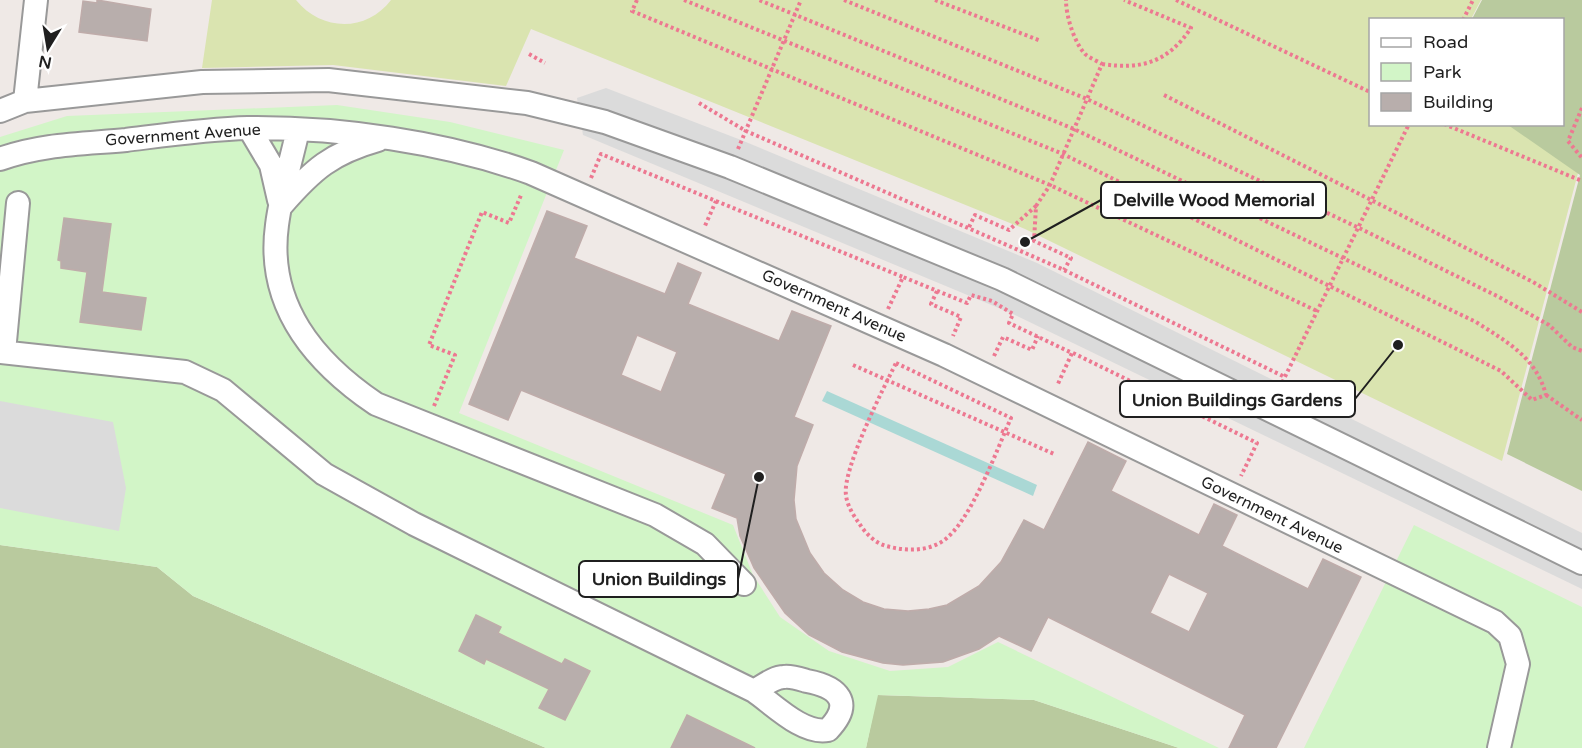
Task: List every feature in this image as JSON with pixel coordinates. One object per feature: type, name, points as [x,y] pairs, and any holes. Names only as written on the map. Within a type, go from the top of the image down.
[{"type":"street","points":[[25,101],[36,0]]},
{"type":"street","points":[[0,111],[25,101],[240,79],[375,83],[528,103],[566,111],[638,133],[730,167],[1002,279],[1582,563]]},
{"type":"street","points":[[249,128],[271,165],[280,206]]},
{"type":"street","name":"Government Avenue","points":[[0,159],[22,151],[55,145],[249,128],[385,137],[494,160],[531,173],[944,355],[1495,622],[1510,636],[1516,651],[1516,677],[1498,748]]},
{"type":"street","points":[[298,130],[276,227],[278,274],[293,321],[314,351],[343,381],[376,404],[655,515],[705,544],[744,584]]},
{"type":"street","points":[[280,206],[312,173],[332,157],[385,137]]},
{"type":"street","points":[[18,203],[2,352],[185,372],[223,390],[324,474],[414,524],[754,691]]},
{"type":"path","points":[[637,0],[632,11],[771,71],[1050,185],[1317,311]]},
{"type":"path","points":[[684,0],[1063,154],[1330,284],[1501,371],[1532,400],[1546,395]]},
{"type":"path","points":[[759,0],[1074,129],[1476,322],[1511,344],[1540,374],[1546,395],[1582,420]]},
{"type":"path","points":[[730,167],[801,0]]},
{"type":"path","points":[[844,0],[1087,99],[1359,228],[1499,297],[1550,325],[1572,347],[1582,351]]},
{"type":"path","points":[[935,0],[1041,40]]},
{"type":"path","points":[[1066,0],[1070,23],[1080,46],[1086,55],[1102,64],[1125,68],[1148,64],[1180,43],[1191,28],[1124,0]]},
{"type":"path","points":[[1176,0],[1369,91]]},
{"type":"path","points":[[1464,18],[1473,0]]},
{"type":"path","points":[[529,54],[544,63]]},
{"type":"path","points":[[969,227],[975,215],[1009,230],[1036,206],[1050,185],[1102,64]]},
{"type":"path","points":[[1164,95],[1533,282],[1582,312]]},
{"type":"path","points":[[699,103],[746,130],[1065,270],[1285,377]]},
{"type":"path","points":[[1582,108],[1568,141],[1582,158]]},
{"type":"path","points":[[1269,409],[1408,126]]},
{"type":"path","points":[[1449,126],[1582,181]]},
{"type":"path","points":[[584,195],[601,154],[967,303],[971,295],[992,301],[1013,314],[1009,323],[1257,443],[1231,495]]},
{"type":"path","points":[[427,425],[455,355],[429,345],[482,212],[509,224],[531,173]]},
{"type":"path","points":[[697,245],[716,201]]},
{"type":"path","points":[[1036,206],[1034,241],[1071,258],[1065,270]]},
{"type":"path","points":[[888,310],[903,277]]},
{"type":"path","points":[[937,291],[931,304],[961,317],[944,355]]},
{"type":"path","points":[[994,357],[1003,337],[1032,350],[1038,336]]},
{"type":"path","points":[[1056,387],[1072,352]]},
{"type":"path","points":[[896,363],[1011,418],[965,517],[944,540],[924,549],[903,550],[881,544],[864,531],[852,513],[845,493],[851,465],[888,380],[896,363]]},
{"type":"path","points":[[853,365],[1054,454]]},
{"type":"path","points":[[952,390],[956,385]]},
{"type":"green space","points":[[212,0],[296,0],[318,18],[344,24],[357,23],[369,18],[381,11],[391,0],[1481,0],[1472,18],[1369,18],[1369,126],[1512,126],[1578,173],[1502,461],[1025,229],[531,29],[506,86],[333,65],[202,68]]},
{"type":"green space","points":[[1482,0],[1582,0],[1582,491],[1507,454],[1580,175],[1509,126],[1564,126],[1564,18],[1473,18]]},
{"type":"green space","points":[[337,105],[450,122],[564,150],[459,413],[733,525],[753,575],[780,617],[829,651],[890,671],[948,667],[998,642],[1219,748],[1179,748],[1034,700],[878,695],[866,748],[546,748],[193,596],[157,567],[0,545],[0,137],[67,116]]},
{"type":"green space","points":[[1414,525],[1582,607],[1582,748],[1304,748]]},
{"type":"green space","points":[[0,545],[157,567],[193,596],[546,748],[0,748]]},
{"type":"green space","points":[[877,695],[1034,700],[1179,748],[866,748]]},
{"type":"shaded area","points":[[606,88],[741,140],[1037,263],[1582,533],[1582,589],[1013,314],[583,135],[577,98]]},
{"type":"shaded area","points":[[0,401],[113,422],[126,488],[119,531],[0,508]]},
{"type":"water","points":[[827,391],[1037,485],[1033,496],[822,401]]},
{"type":"building","points":[[97,0],[151,9],[147,41],[79,32],[83,1],[97,3]]},
{"type":"building","points":[[547,211],[587,226],[574,258],[665,294],[678,263],[701,273],[688,304],[779,341],[792,311],[831,326],[794,417],[813,425],[797,466],[794,500],[796,519],[810,553],[824,573],[843,590],[863,602],[884,609],[908,611],[929,609],[947,605],[979,586],[1001,562],[1024,520],[1044,530],[1088,442],[1126,461],[1111,491],[1199,535],[1214,504],[1237,515],[1222,546],[1308,589],[1323,559],[1361,577],[1276,748],[1229,748],[1245,715],[1048,617],[1031,651],[999,636],[979,649],[943,662],[903,665],[883,663],[842,652],[809,635],[785,613],[754,568],[740,536],[737,518],[712,508],[726,474],[521,390],[508,420],[469,404]],"holes":[[[637,335],[677,352],[661,392],[621,375]],[[1169,574],[1208,593],[1189,632],[1150,613]]]},
{"type":"building","points":[[64,218],[111,224],[102,292],[146,298],[141,330],[80,322],[87,272],[61,268],[61,261],[58,260]]},
{"type":"building","points":[[476,615],[501,627],[498,633],[562,664],[565,659],[590,671],[565,720],[539,708],[549,689],[486,659],[484,664],[459,651]]},
{"type":"building","points":[[687,715],[755,748],[671,748]]},
{"type":"place","name":"Delville Wood Memorial","points":[[1025,242]]},
{"type":"place","name":"Union Buildings Gardens","points":[[1398,345]]},
{"type":"place","name":"Union Buildings","points":[[759,477]]}]
